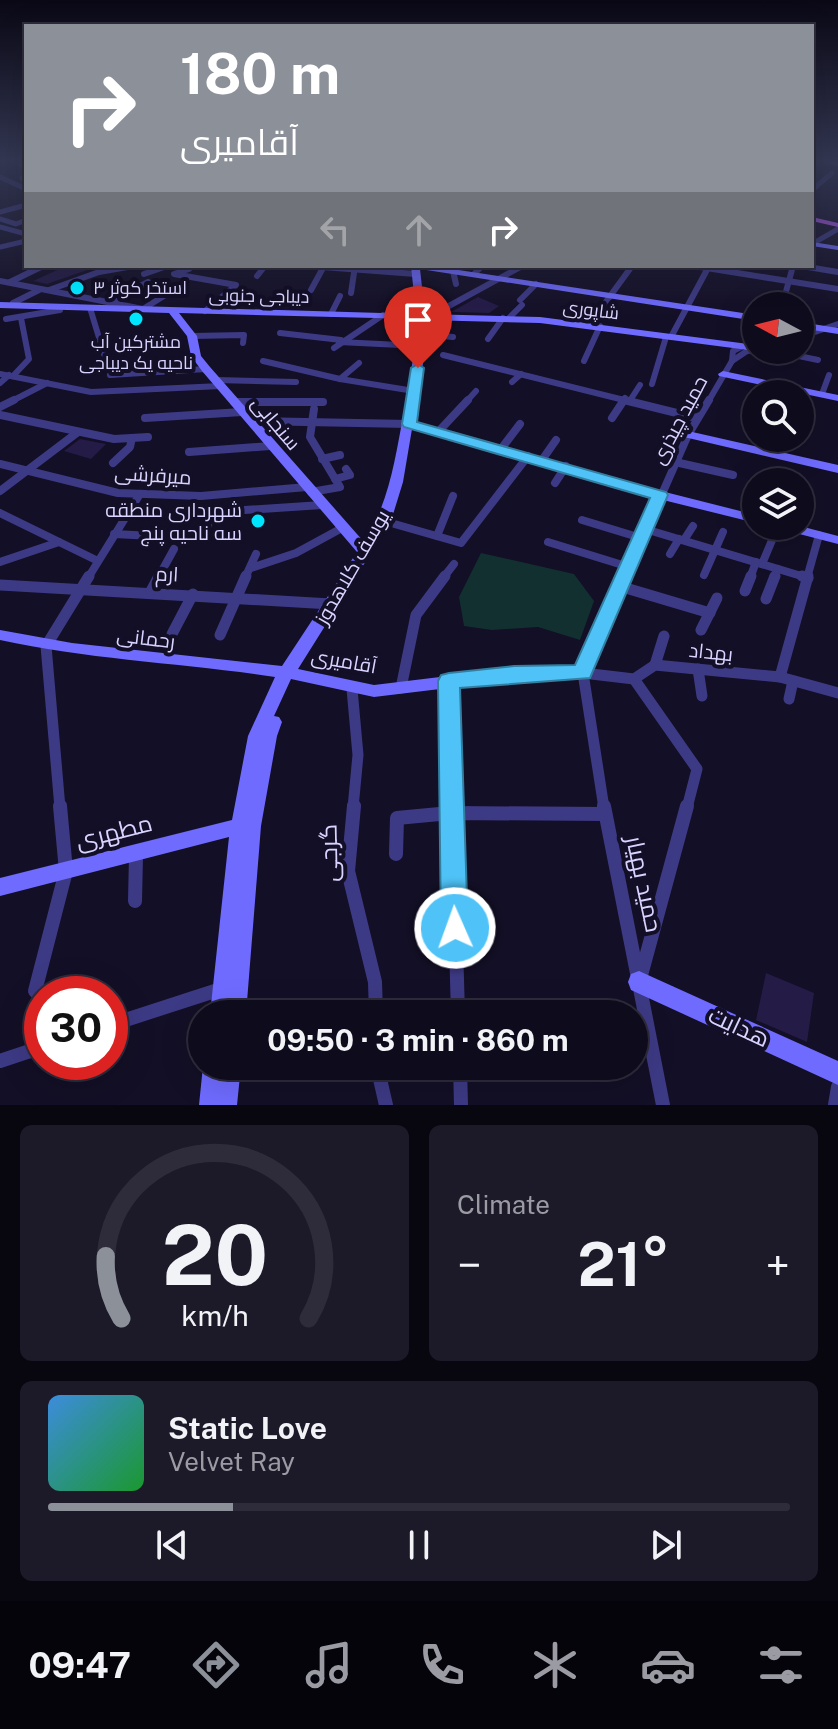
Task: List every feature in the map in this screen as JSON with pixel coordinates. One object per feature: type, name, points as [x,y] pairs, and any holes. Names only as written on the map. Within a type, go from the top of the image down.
[{"type":"main road","points":[[814,220],[838,227]]},
{"type":"street","points":[[0,219],[16,224],[24,219]]},
{"type":"street","points":[[0,227],[24,233]]},
{"type":"street","points":[[814,243],[838,227]]},
{"type":"street","points":[[0,247],[24,243]]},
{"type":"street","points":[[814,244],[838,248]]},
{"type":"street","points":[[8,283],[39,268]]},
{"type":"street","points":[[3,320],[17,304],[43,290],[99,272],[127,268]]},
{"type":"street","points":[[144,274],[161,268]]},
{"type":"street","points":[[257,276],[263,268]]},
{"type":"street","points":[[311,290],[323,268]]},
{"type":"street","points":[[351,293],[355,268],[477,270],[500,278],[742,316]]},
{"type":"street","points":[[436,313],[518,268]]},
{"type":"street","points":[[584,361],[594,325],[631,268]]},
{"type":"street","points":[[652,384],[668,337],[688,308],[708,268]]},
{"type":"street","points":[[714,268],[838,289]]},
{"type":"street","points":[[787,292],[793,268]]},
{"type":"street","points":[[814,268],[838,272]]},
{"type":"street","points":[[189,269],[174,274],[236,285],[205,311]]},
{"type":"street","name":"یوسف کلاهدوز","points":[[223,1000],[240,826],[257,736],[280,683],[384,521],[397,482],[422,340],[415,269]]},
{"type":"street","points":[[453,271],[456,284]]},
{"type":"street","points":[[109,302],[148,282]]},
{"type":"street","points":[[0,283],[143,309],[167,294]]},
{"type":"street","points":[[488,339],[536,284]]},
{"type":"street","points":[[331,314],[340,296]]},
{"type":"street","name":"دیباجی جنوبی","points":[[0,305],[421,315]]},
{"type":"street","points":[[90,308],[107,364]]},
{"type":"street","points":[[3,320],[60,310]]},
{"type":"street","name":"سنجابی","points":[[172,310],[192,336],[196,356],[206,369],[365,552]]},
{"type":"street","points":[[338,344],[383,315]]},
{"type":"street","name":"شاپوری","points":[[421,315],[594,325],[742,348]]},
{"type":"street","points":[[0,383],[29,359],[21,318]]},
{"type":"street","points":[[814,333],[838,324]]},
{"type":"street","points":[[814,327],[838,331]]},
{"type":"street","points":[[280,333],[338,344],[453,337]]},
{"type":"street","points":[[192,336],[244,335],[243,343]]},
{"type":"street","name":"حمید چیذری","points":[[583,673],[688,435],[723,374],[742,354]]},
{"type":"street","points":[[443,355],[697,418]]},
{"type":"street","points":[[814,359],[818,360]]},
{"type":"street","points":[[263,361],[375,388],[414,391]]},
{"type":"street","points":[[340,379],[359,363]]},
{"type":"street","points":[[110,375],[206,369]]},
{"type":"street","points":[[512,382],[521,374]]},
{"type":"street","points":[[723,374],[838,398]]},
{"type":"street","points":[[7,375],[91,392],[218,383],[296,382]]},
{"type":"street","points":[[822,394],[829,375]]},
{"type":"street","points":[[0,407],[47,383]]},
{"type":"street","points":[[612,418],[640,385]]},
{"type":"street","points":[[438,432],[476,391]]},
{"type":"street","points":[[145,418],[166,421],[323,402]]},
{"type":"street","points":[[309,490],[340,487],[310,437],[314,409]]},
{"type":"street","points":[[242,412],[313,421],[409,424],[742,516]]},
{"type":"street","points":[[328,412],[339,422]]},
{"type":"street","points":[[0,415],[114,439],[148,437]]},
{"type":"street","points":[[501,449],[520,424]]},
{"type":"street","points":[[0,491],[78,432]]},
{"type":"street","points":[[688,435],[838,469]]},
{"type":"street","points":[[113,463],[130,447],[132,438]]},
{"type":"street","points":[[384,521],[461,543],[535,458],[556,440]]},
{"type":"street","points":[[189,452],[270,446]]},
{"type":"street","points":[[322,459],[340,455]]},
{"type":"street","points":[[675,462],[733,475]]},
{"type":"street","name":"میرفرشی","points":[[0,464],[118,493],[201,496],[309,490]]},
{"type":"street","points":[[555,483],[566,466]]},
{"type":"street","points":[[335,479],[350,475],[346,469]]},
{"type":"street","points":[[39,976],[66,871],[46,646],[140,494]]},
{"type":"street","points":[[437,536],[453,496]]},
{"type":"street","points":[[207,527],[214,512],[322,505]]},
{"type":"street","points":[[0,513],[98,561]]},
{"type":"street","points":[[582,520],[681,539],[808,578]]},
{"type":"street","points":[[670,554],[693,526]]},
{"type":"street","points":[[251,568],[296,553],[342,528]]},
{"type":"street","points":[[704,575],[723,532]]},
{"type":"street","points":[[114,534],[153,536]]},
{"type":"street","points":[[814,534],[838,540]]},
{"type":"street","points":[[780,677],[819,535]]},
{"type":"street","points":[[745,591],[771,540]]},
{"type":"street","points":[[0,562],[59,542]]},
{"type":"street","points":[[548,542],[629,567]]},
{"type":"street","points":[[151,591],[174,549]]},
{"type":"street","points":[[220,635],[240,597],[256,554]]},
{"type":"street","points":[[401,688],[416,615],[454,564]]},
{"type":"street","points":[[766,599],[778,569]]},
{"type":"street","name":"ارم","points":[[0,585],[151,591],[331,604]]},
{"type":"street","points":[[619,586],[710,613]]},
{"type":"street","points":[[172,634],[193,594]]},
{"type":"street","points":[[701,630],[717,598]]},
{"type":"street","name":"رحمانی","points":[[0,635],[46,646],[289,673]]},
{"type":"street","points":[[583,673],[634,679],[655,665],[664,636]]},
{"type":"street","name":"بهداد","points":[[655,665],[780,677],[838,693]]},
{"type":"street","points":[[698,669],[702,696]]},
{"type":"street","name":"یوسف کلاهدوز","points":[[236,1000],[251,826],[268,736],[288,684],[289,673]]},
{"type":"street","name":"آقامیری","points":[[289,673],[352,689],[374,691],[514,674],[583,673]]},
{"type":"street","name":"حمید بهیار","points":[[583,673],[605,814],[663,1105]]},
{"type":"street","points":[[634,679],[697,769],[639,982]]},
{"type":"street","points":[[449,681],[450,813],[457,1000]]},
{"type":"street","points":[[789,699],[793,681]]},
{"type":"street","name":"گرجی","points":[[352,689],[358,755],[348,871],[375,982],[376,1000]]},
{"type":"street","points":[[396,854],[397,818],[450,813],[605,814]]},
{"type":"street","name":"مطهری","points":[[0,887],[136,855],[240,826]]},
{"type":"street","points":[[135,901],[136,855]]},
{"type":"street","name":"هدایت","points":[[639,982],[838,1073]]},
{"type":"street","points":[[128,1019],[224,988]]},
{"type":"street","points":[[0,1061],[24,1053]]},
{"type":"street","points":[[211,1105],[214,1080]]},
{"type":"street","points":[[225,1105],[228,1080]]},
{"type":"street","points":[[380,1080],[386,1105]]},
{"type":"street","points":[[460,1080],[461,1105]]},
{"type":"street","points":[[835,1105],[838,1087]]},
{"type":"green space","points":[[481,553],[574,574],[594,601],[580,640],[538,627],[492,630],[464,626],[459,597]]},
{"type":"building","points":[[62,268],[87,270],[47,284],[33,281]]},
{"type":"building","points":[[478,297],[499,306],[489,313],[451,312]]},
{"type":"building","points":[[80,439],[106,444],[91,459],[64,451]]},
{"type":"building","points":[[766,973],[814,993],[807,1042],[756,1020]]},
{"type":"place","name":"استخر کوثر ۳","points":[[77,288]]},
{"type":"place","name":"مشترکین آب ناحیه یک دیباجی","points":[[136,319]]},
{"type":"place","name":"شهرداری منطقه سه ناحیه پنج","points":[[258,521]]},
{"type":"route","points":[[418,368],[409,424],[660,495],[583,673],[514,674],[449,681],[455,928]]}]
